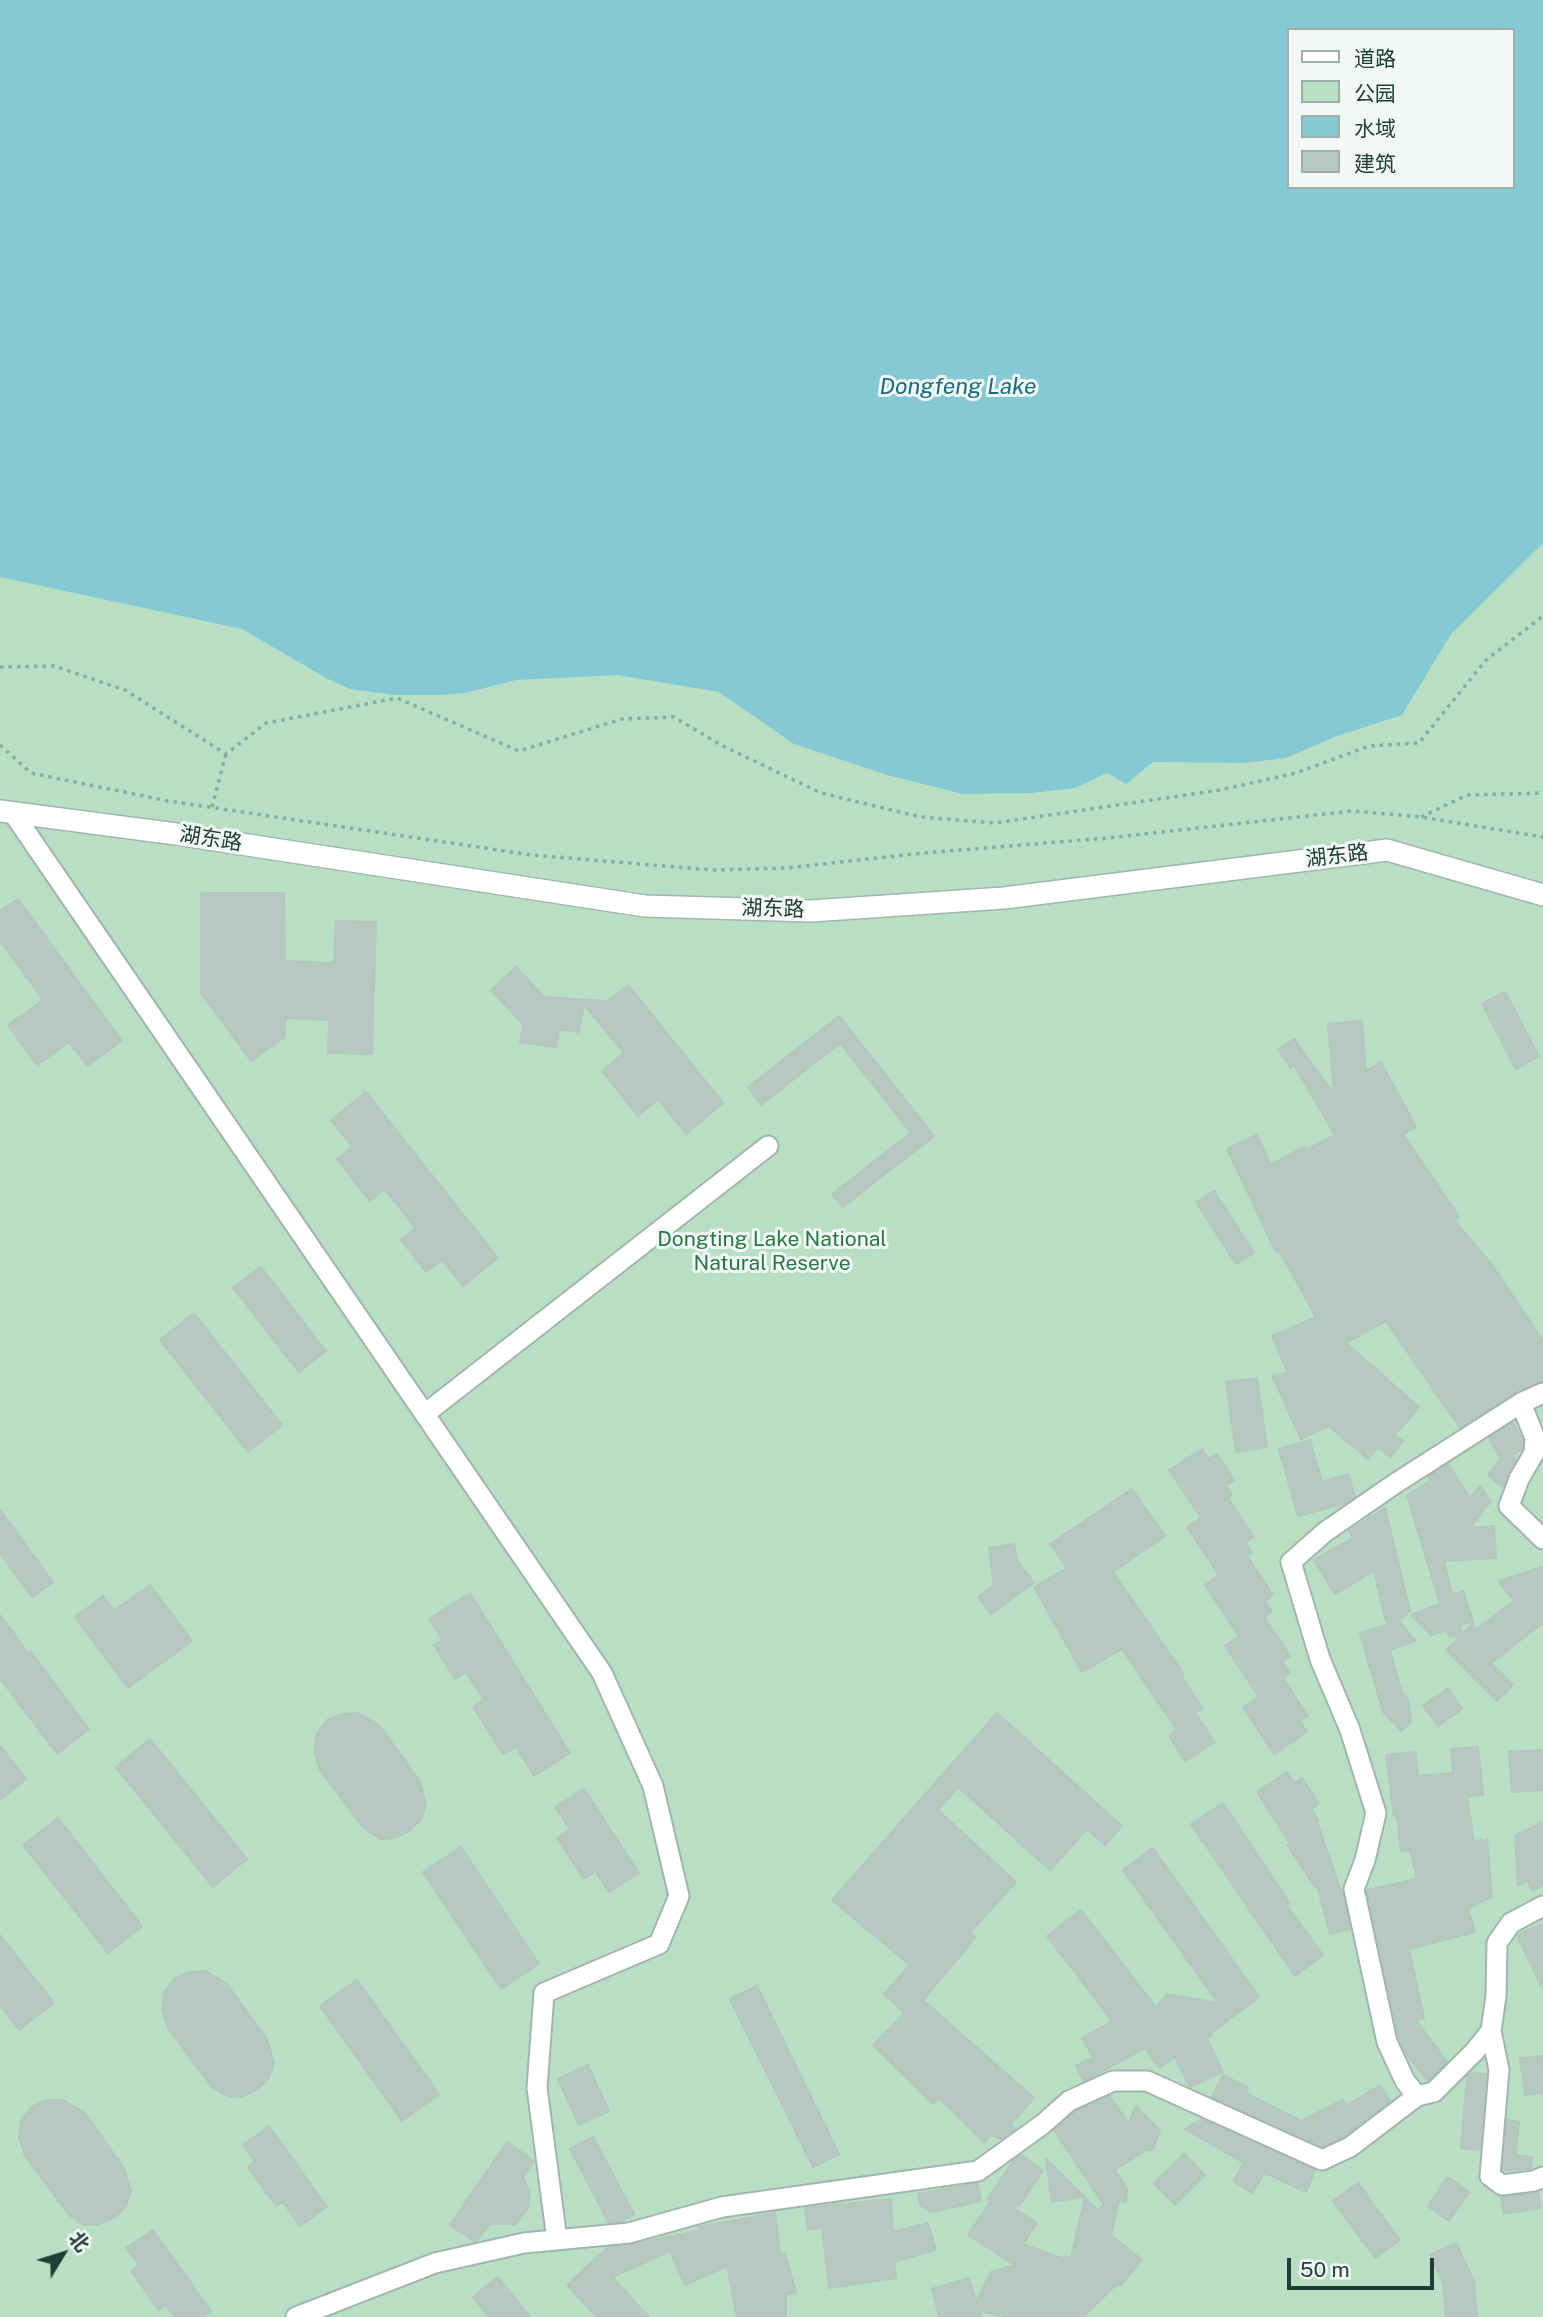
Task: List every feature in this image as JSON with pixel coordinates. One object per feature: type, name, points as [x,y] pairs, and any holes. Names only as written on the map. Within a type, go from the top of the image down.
[{"type":"street","name":"湖东路","points":[[6,812],[176,834],[645,906],[811,911],[1004,898],[1387,850],[1543,895]]},
{"type":"street","points":[[6,812],[426,1413],[602,1673],[653,1786],[679,1896],[659,1944],[544,1993],[537,2088],[557,2240]]},
{"type":"street","points":[[426,1413],[768,1146]]},
{"type":"street","points":[[1417,2096],[1405,2081],[1387,2042],[1354,1889],[1365,1860],[1376,1814],[1350,1730],[1320,1659],[1292,1562],[1325,1532],[1521,1403],[1543,1393]]},
{"type":"street","points":[[1521,1403],[1535,1438],[1534,1452],[1519,1479],[1509,1506],[1543,1539]]},
{"type":"street","points":[[1543,1906],[1511,1923],[1497,1943],[1496,1996],[1491,2031],[1499,2070],[1490,2176],[1502,2185],[1534,2181],[1543,2177]]},
{"type":"street","points":[[296,2317],[435,2263],[524,2243],[629,2234],[722,2207],[978,2171],[1043,2124],[1069,2101],[1113,2081],[1147,2081],[1322,2160],[1350,2147],[1417,2096],[1434,2092],[1468,2059],[1491,2031]]},
{"type":"path","points":[[212,808],[226,754],[266,723],[397,698],[519,751],[622,719],[674,717],[719,744],[821,793],[921,817],[995,823],[1220,790],[1296,773],[1369,746],[1419,743],[1486,660],[1543,616]]},
{"type":"path","points":[[0,667],[54,666],[125,690],[226,754]]},
{"type":"path","points":[[0,745],[31,773],[168,802],[532,855],[712,870],[786,868],[923,853],[1108,838],[1352,811],[1421,817],[1543,837]]},
{"type":"path","points":[[1421,817],[1467,795],[1543,793]]},
{"type":"green space","name":"Dongting Lake National Natural Reserve","points":[[0,0],[1543,0],[1543,2317],[0,2317]]},
{"type":"water","name":"Dongfeng Lake","points":[[0,0],[1543,0],[1543,543],[1451,634],[1402,715],[1337,736],[1286,758],[1244,763],[1153,762],[1126,784],[1107,773],[1075,788],[1032,793],[963,794],[887,775],[794,744],[719,692],[617,675],[516,680],[465,693],[395,695],[350,689],[242,629],[0,577]]},
{"type":"building","points":[[201,893],[284,893],[285,961],[334,963],[336,921],[376,922],[372,1054],[328,1053],[329,1020],[285,1018],[285,1037],[251,1061],[201,993]]},
{"type":"building","points":[[18,899],[122,1041],[87,1066],[69,1042],[37,1065],[8,1025],[43,1000],[0,940],[0,911]]},
{"type":"building","points":[[516,967],[544,997],[608,1001],[628,985],[723,1103],[686,1134],[658,1099],[638,1116],[602,1071],[624,1053],[584,1004],[579,1032],[559,1029],[556,1047],[520,1042],[523,1024],[491,990]]},
{"type":"building","points":[[1505,992],[1539,1056],[1516,1069],[1482,1004]]},
{"type":"building","points":[[839,1016],[934,1136],[843,1207],[832,1194],[911,1133],[840,1043],[761,1105],[748,1087]]},
{"type":"building","points":[[1362,1021],[1366,1071],[1381,1062],[1416,1127],[1403,1134],[1459,1217],[1454,1220],[1492,1265],[1543,1341],[1543,1381],[1515,1393],[1460,1428],[1386,1321],[1346,1343],[1419,1407],[1395,1435],[1403,1441],[1390,1457],[1378,1447],[1368,1459],[1329,1426],[1301,1439],[1272,1375],[1288,1373],[1272,1336],[1316,1317],[1279,1250],[1276,1252],[1227,1149],[1257,1135],[1271,1165],[1304,1147],[1306,1150],[1335,1135],[1294,1065],[1291,1068],[1278,1050],[1294,1039],[1334,1094],[1328,1024]]},
{"type":"building","points":[[366,1092],[498,1258],[463,1286],[442,1260],[426,1272],[401,1240],[415,1228],[385,1189],[370,1201],[337,1159],[352,1147],[331,1120]]},
{"type":"building","points":[[1214,1191],[1254,1253],[1236,1264],[1196,1202]]},
{"type":"building","points":[[261,1267],[326,1351],[299,1372],[233,1288]]},
{"type":"building","points":[[194,1313],[282,1425],[248,1452],[160,1340]]},
{"type":"building","points":[[1257,1378],[1267,1447],[1236,1452],[1226,1382]]},
{"type":"building","points":[[1513,1423],[1523,1440],[1522,1449],[1512,1456],[1516,1460],[1502,1487],[1488,1475],[1501,1459],[1489,1438]]},
{"type":"building","points":[[1310,1440],[1322,1482],[1348,1474],[1355,1497],[1346,1503],[1298,1516],[1279,1449]]},
{"type":"building","points":[[1202,1449],[1209,1459],[1217,1454],[1234,1480],[1226,1485],[1232,1495],[1228,1498],[1254,1537],[1245,1542],[1252,1552],[1247,1556],[1273,1595],[1265,1601],[1272,1612],[1264,1617],[1290,1656],[1282,1661],[1290,1673],[1283,1678],[1308,1716],[1300,1721],[1307,1732],[1274,1754],[1243,1707],[1259,1697],[1225,1646],[1239,1636],[1205,1585],[1219,1575],[1187,1527],[1201,1518],[1169,1470]]},
{"type":"building","points":[[1448,1464],[1470,1498],[1480,1486],[1491,1501],[1470,1528],[1494,1526],[1496,1558],[1444,1561],[1452,1595],[1463,1591],[1473,1621],[1460,1625],[1462,1634],[1450,1637],[1447,1630],[1431,1635],[1411,1615],[1440,1604],[1407,1495],[1429,1482],[1429,1476]]},
{"type":"building","points":[[1132,1489],[1165,1536],[1113,1572],[1184,1674],[1181,1676],[1203,1709],[1195,1713],[1215,1742],[1185,1761],[1169,1736],[1177,1730],[1122,1649],[1082,1672],[1034,1587],[1067,1568],[1050,1544]]},
{"type":"building","points":[[1385,1508],[1410,1611],[1399,1620],[1415,1641],[1390,1650],[1402,1693],[1408,1699],[1411,1722],[1401,1731],[1383,1712],[1360,1633],[1387,1625],[1374,1571],[1335,1594],[1314,1560],[1353,1538],[1349,1531]]},
{"type":"building","points":[[0,1510],[53,1582],[32,1597],[0,1553]]},
{"type":"building","points":[[1014,1544],[1017,1560],[1034,1583],[991,1614],[978,1597],[994,1585],[989,1548]]},
{"type":"building","points":[[1543,1567],[1543,1623],[1491,1663],[1513,1685],[1497,1701],[1446,1650],[1473,1623],[1476,1630],[1514,1601],[1498,1581]]},
{"type":"building","points":[[150,1585],[192,1641],[128,1688],[75,1617],[103,1596],[114,1611]]},
{"type":"building","points":[[470,1593],[570,1753],[534,1776],[516,1747],[503,1754],[473,1707],[484,1700],[466,1672],[455,1679],[434,1645],[443,1640],[429,1619]]},
{"type":"building","points":[[0,1615],[89,1729],[57,1754],[0,1678]]},
{"type":"building","points":[[1448,1688],[1462,1709],[1438,1726],[1423,1706]]},
{"type":"building","points":[[358,1713],[379,1725],[420,1781],[426,1805],[421,1820],[395,1838],[380,1839],[364,1828],[320,1770],[314,1750],[317,1733],[327,1720],[341,1714]]},
{"type":"building","points":[[997,1713],[1122,1826],[1105,1845],[1087,1829],[1050,1870],[958,1787],[938,1810],[1016,1882],[970,1932],[976,1937],[923,2000],[1034,2098],[1010,2125],[1015,2129],[1013,2131],[1001,2139],[991,2135],[984,2142],[939,2098],[933,2104],[873,2045],[905,2013],[884,1994],[910,1965],[832,1900]]},
{"type":"building","points":[[150,1739],[247,1859],[213,1887],[116,1767]]},
{"type":"building","points":[[0,1746],[26,1779],[0,1800]]},
{"type":"building","points":[[1478,1747],[1483,1795],[1467,1796],[1474,1843],[1481,1839],[1483,1842],[1487,1840],[1492,1897],[1468,1908],[1475,1932],[1409,1949],[1424,2018],[1416,2020],[1447,2062],[1427,2081],[1405,2052],[1399,2038],[1367,1890],[1417,1879],[1410,1850],[1401,1851],[1386,1755],[1415,1752],[1418,1776],[1453,1773],[1451,1749]]},
{"type":"building","points":[[1543,1750],[1543,1790],[1512,1792],[1509,1752]]},
{"type":"building","points":[[1287,1772],[1294,1783],[1302,1778],[1319,1804],[1311,1809],[1319,1821],[1317,1822],[1343,1896],[1350,1929],[1330,1934],[1317,1885],[1315,1887],[1287,1845],[1290,1843],[1257,1792]]},
{"type":"building","points":[[584,1789],[639,1873],[609,1892],[595,1871],[584,1879],[557,1838],[570,1829],[555,1807]]},
{"type":"building","points":[[1223,1803],[1290,1904],[1287,1906],[1323,1955],[1295,1976],[1191,1824]]},
{"type":"building","points":[[58,1818],[142,1926],[108,1953],[23,1845]]},
{"type":"building","points":[[1543,1822],[1543,1885],[1533,1891],[1527,1881],[1518,1886],[1515,1836]]},
{"type":"building","points":[[461,1847],[539,1964],[501,1989],[423,1872]]},
{"type":"building","points":[[1153,1848],[1259,1997],[1211,2033],[1212,2036],[1207,2039],[1223,2072],[1190,2087],[1175,2057],[1159,2068],[1145,2048],[1084,2081],[1076,2066],[1093,2057],[1082,2038],[1112,2021],[1047,1936],[1081,1910],[1156,2007],[1167,1994],[1218,2003],[1123,1870]]},
{"type":"building","points":[[1543,1923],[1543,1989],[1517,1936]]},
{"type":"building","points":[[0,1935],[54,2003],[19,2030],[0,2005]]},
{"type":"building","points":[[206,1971],[227,1984],[267,2039],[274,2063],[269,2078],[258,2089],[243,2096],[228,2097],[212,2087],[168,2028],[162,2009],[164,1992],[175,1978],[189,1972]]},
{"type":"building","points":[[357,1980],[439,2094],[402,2121],[320,2006]]},
{"type":"building","points":[[757,1986],[839,2154],[813,2167],[730,1999]]},
{"type":"building","points":[[1542,2056],[1543,2093],[1525,2095],[1520,2058]]},
{"type":"building","points":[[588,2065],[609,2111],[579,2125],[558,2079]]},
{"type":"building","points":[[1471,2073],[1486,2074],[1480,2150],[1461,2148],[1467,2077]]},
{"type":"building","points":[[1223,2075],[1248,2088],[1246,2093],[1301,2121],[1343,2100],[1346,2106],[1380,2085],[1390,2101],[1344,2136],[1322,2147],[1212,2097]]},
{"type":"building","points":[[1110,2096],[1128,2123],[1136,2106],[1160,2131],[1153,2150],[1146,2150],[1115,2170],[1127,2188],[1126,2202],[1119,2201],[1111,2235],[1142,2260],[1120,2286],[1117,2284],[1083,2317],[1008,2317],[979,2311],[981,2317],[939,2317],[932,2289],[969,2278],[976,2302],[991,2272],[1015,2265],[968,2235],[992,2199],[987,2200],[1013,2161],[1021,2155],[1043,2171],[1019,2206],[1012,2207],[1037,2223],[1023,2244],[1064,2259],[1065,2256],[1071,2258],[1085,2198],[1098,2210],[1104,2205],[1054,2130],[1076,2111]]},
{"type":"building","points":[[46,2100],[63,2100],[84,2112],[124,2168],[131,2192],[126,2206],[115,2217],[100,2224],[85,2225],[69,2215],[25,2156],[19,2137],[21,2120],[32,2107]]},
{"type":"building","points":[[1202,2119],[1315,2170],[1306,2192],[1265,2173],[1252,2193],[1233,2181],[1244,2163],[1185,2129]]},
{"type":"building","points":[[1507,2120],[1519,2122],[1516,2155],[1532,2157],[1531,2169],[1503,2170]]},
{"type":"building","points":[[269,2126],[327,2207],[300,2226],[283,2202],[276,2206],[248,2167],[255,2162],[243,2145]]},
{"type":"building","points":[[593,2137],[634,2214],[621,2221],[609,2223],[570,2149]]},
{"type":"building","points":[[507,2142],[534,2161],[523,2177],[530,2192],[528,2208],[516,2224],[490,2224],[475,2242],[450,2225]]},
{"type":"building","points":[[1184,2154],[1205,2175],[1175,2205],[1154,2183]]},
{"type":"building","points":[[1046,2159],[1085,2197],[1052,2202]]},
{"type":"building","points":[[1448,2177],[1469,2192],[1449,2221],[1428,2206]]},
{"type":"building","points":[[1358,2183],[1400,2240],[1375,2258],[1333,2201]]},
{"type":"building","points":[[977,2184],[981,2201],[931,2212],[920,2205],[918,2194]]},
{"type":"building","points":[[1538,2193],[1541,2208],[1504,2214],[1501,2197]]},
{"type":"building","points":[[891,2199],[893,2232],[928,2223],[936,2250],[894,2262],[896,2278],[829,2288],[822,2228],[808,2230],[805,2208]]},
{"type":"building","points":[[775,2213],[780,2254],[785,2253],[796,2292],[786,2295],[786,2317],[737,2317],[727,2266],[685,2285],[670,2251],[612,2277],[649,2317],[597,2317],[567,2285],[607,2248],[699,2231],[698,2227]]},
{"type":"building","points":[[153,2230],[211,2311],[202,2317],[175,2317],[166,2305],[159,2310],[131,2271],[139,2265],[126,2248]]},
{"type":"building","points":[[1456,2243],[1474,2281],[1477,2317],[1446,2317],[1443,2283],[1430,2255]]},
{"type":"building","points":[[498,2277],[530,2317],[489,2317],[473,2297]]}]
